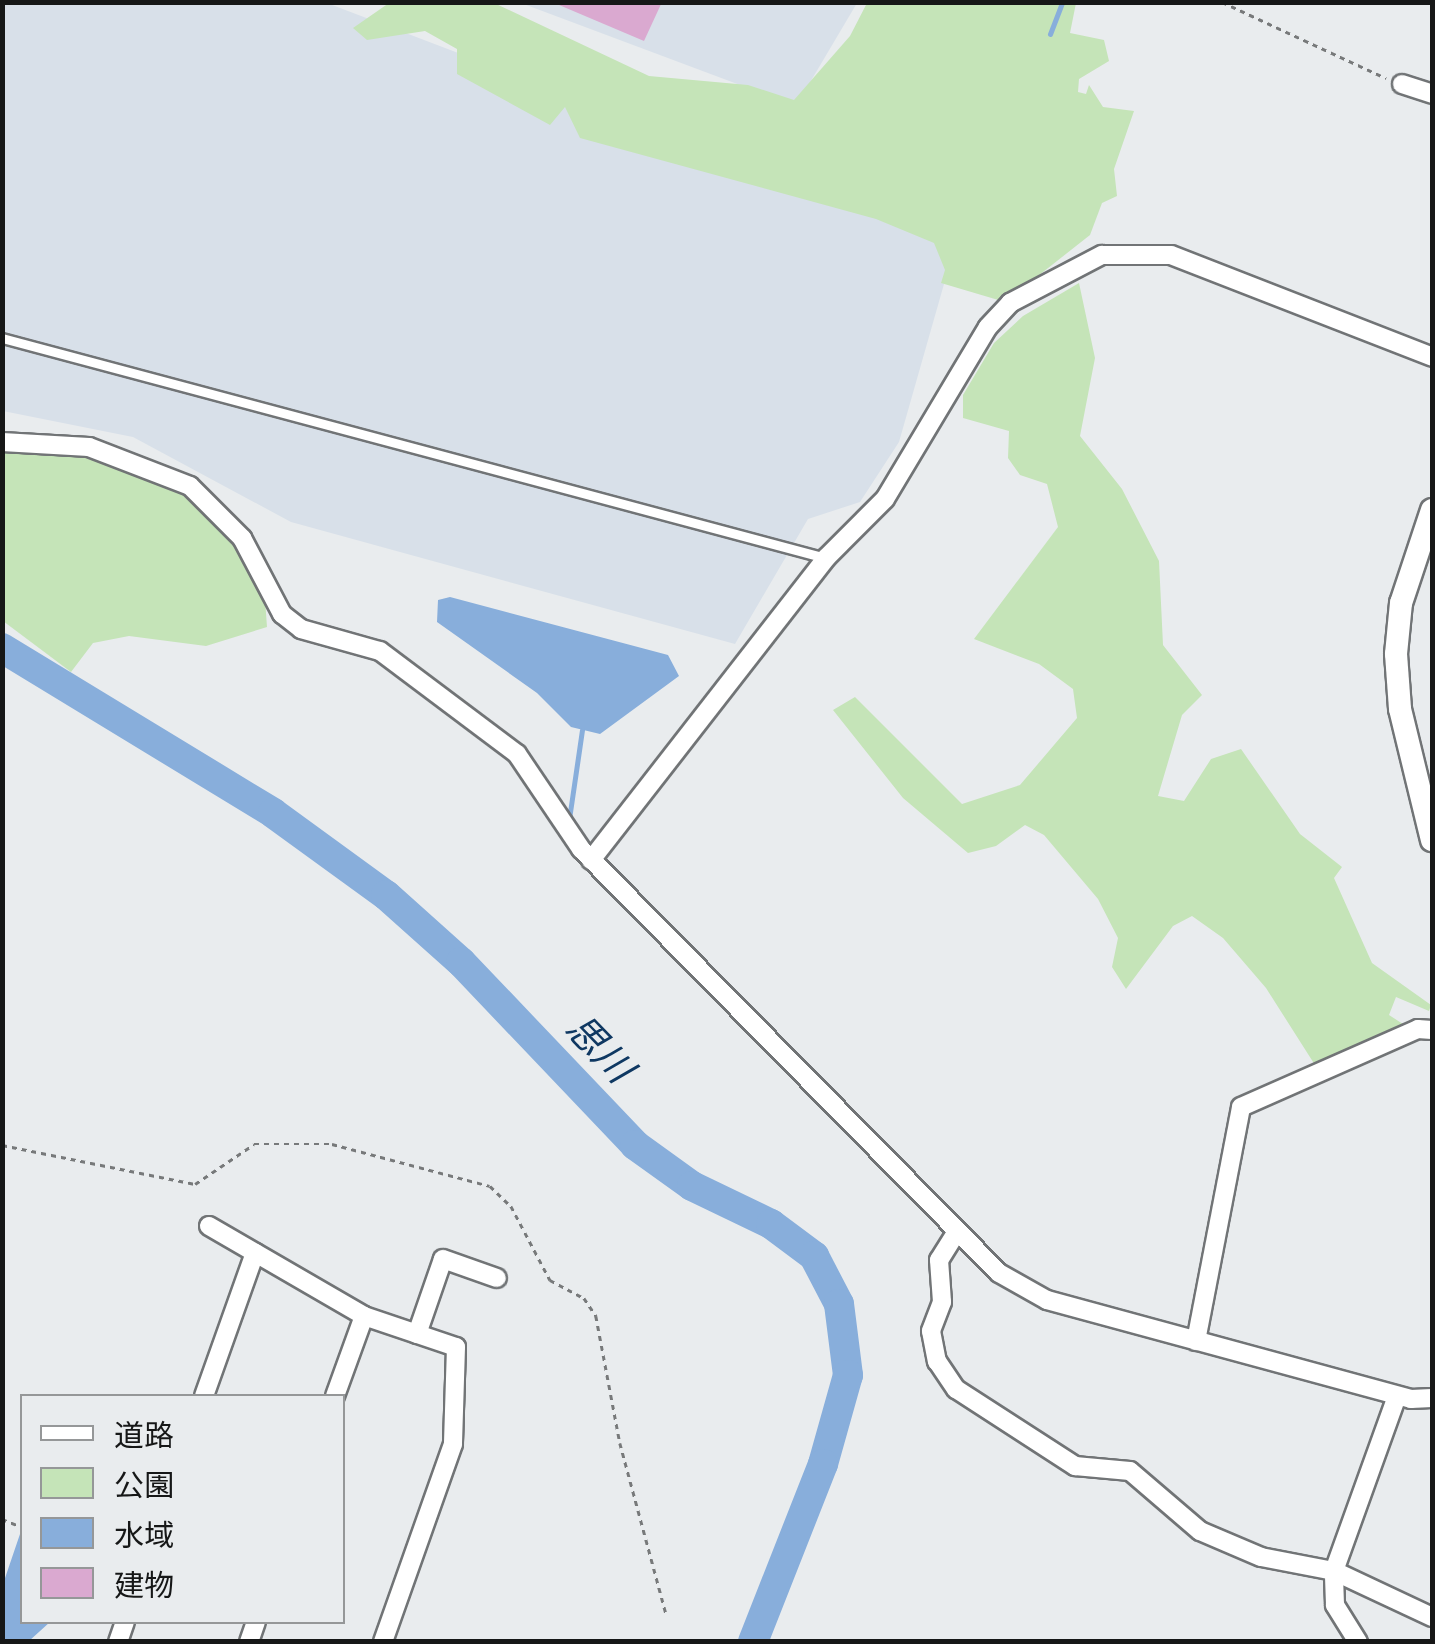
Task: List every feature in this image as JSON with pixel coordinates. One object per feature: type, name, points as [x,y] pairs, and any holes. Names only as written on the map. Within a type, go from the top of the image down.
[{"type":"street","points":[[1402,84],[1432,94]]},
{"type":"street","points":[[591,860],[826,558],[885,499],[988,327],[1010,303],[1102,254],[1171,255],[1432,356]]},
{"type":"street","points":[[2,442],[89,448],[190,486],[242,538],[282,614],[301,629],[380,651],[517,754],[591,860],[999,1273],[1047,1300],[1397,1396],[1432,1398]]},
{"type":"street","points":[[1432,510],[1401,603],[1396,654],[1400,709],[1432,840]]},
{"type":"street","points":[[1196,1341],[1240,1107],[1418,1030],[1432,1030]]},
{"type":"street","points":[[208,1226],[364,1316],[456,1346],[453,1444],[383,1642]]},
{"type":"street","points":[[956,1233],[939,1260],[942,1302],[931,1331],[937,1360],[956,1389],[1074,1466],[1130,1471],[1200,1531],[1261,1557],[1334,1571],[1432,1617]]},
{"type":"street","points":[[205,1394],[255,1253]]},
{"type":"street","points":[[418,1334],[444,1259],[497,1278]]},
{"type":"street","points":[[337,1394],[364,1316]]},
{"type":"street","points":[[1358,1642],[1335,1605],[1334,1571],[1397,1396]]},
{"type":"lane","points":[[2,338],[826,558]]},
{"type":"path","points":[[1222,2],[1402,84]]},
{"type":"path","points":[[2,1145],[195,1184],[254,1144],[332,1144],[490,1186],[511,1206],[550,1280],[584,1298],[596,1316],[620,1443],[666,1614]]},
{"type":"shaded area","points":[[2,3],[327,3],[934,234],[948,270],[899,442],[860,502],[808,519],[735,644],[291,522],[133,437],[3,411]]},
{"type":"shaded area","points":[[521,3],[857,3],[796,106]]},
{"type":"green space","points":[[389,3],[494,3],[649,76],[748,85],[794,100],[850,36],[867,3],[1076,3],[1070,33],[1104,40],[1109,61],[1079,79],[1078,92],[1086,94],[1089,85],[1103,107],[1134,111],[1114,169],[1117,196],[1102,203],[1090,235],[1005,302],[941,283],[945,270],[934,243],[876,219],[580,138],[565,107],[550,125],[457,74],[457,49],[425,31],[367,40],[353,28]]},
{"type":"green space","points":[[1079,283],[1095,358],[1080,436],[1122,489],[1159,561],[1163,645],[1202,695],[1182,715],[1158,796],[1184,801],[1211,759],[1241,749],[1300,834],[1342,867],[1334,878],[1372,963],[1431,1005],[1429,1011],[1396,997],[1389,1015],[1406,1026],[1315,1065],[1266,988],[1223,938],[1192,916],[1173,926],[1126,989],[1112,967],[1118,938],[1098,899],[1044,835],[1025,825],[996,846],[968,853],[903,798],[833,710],[855,697],[962,804],[1020,785],[1077,718],[1073,689],[1039,664],[974,639],[1058,527],[1047,484],[1020,475],[1008,458],[1009,431],[963,418],[963,395],[994,343],[1023,316]]},
{"type":"green space","points":[[3,447],[93,455],[180,486],[223,527],[265,599],[267,627],[206,646],[129,636],[93,643],[71,672],[3,621]]},
{"type":"water","points":[[450,597],[668,655],[679,676],[600,734],[571,727],[537,693],[437,622],[438,600]]},
{"type":"water","points":[[20,1534],[20,1624],[48,1624],[29,1641],[3,1641],[3,1584]]},
{"type":"building","points":[[552,2],[662,2],[644,41]]},
{"type":"waterway","points":[[1050,34],[1062,2]]},
{"type":"waterway","name":"思川","points":[[2,648],[273,813],[386,895],[461,962],[635,1145],[692,1186],[771,1224],[814,1256],[839,1304],[848,1375],[823,1464],[753,1642]]},
{"type":"waterway","points":[[569,819],[582,730]]}]
